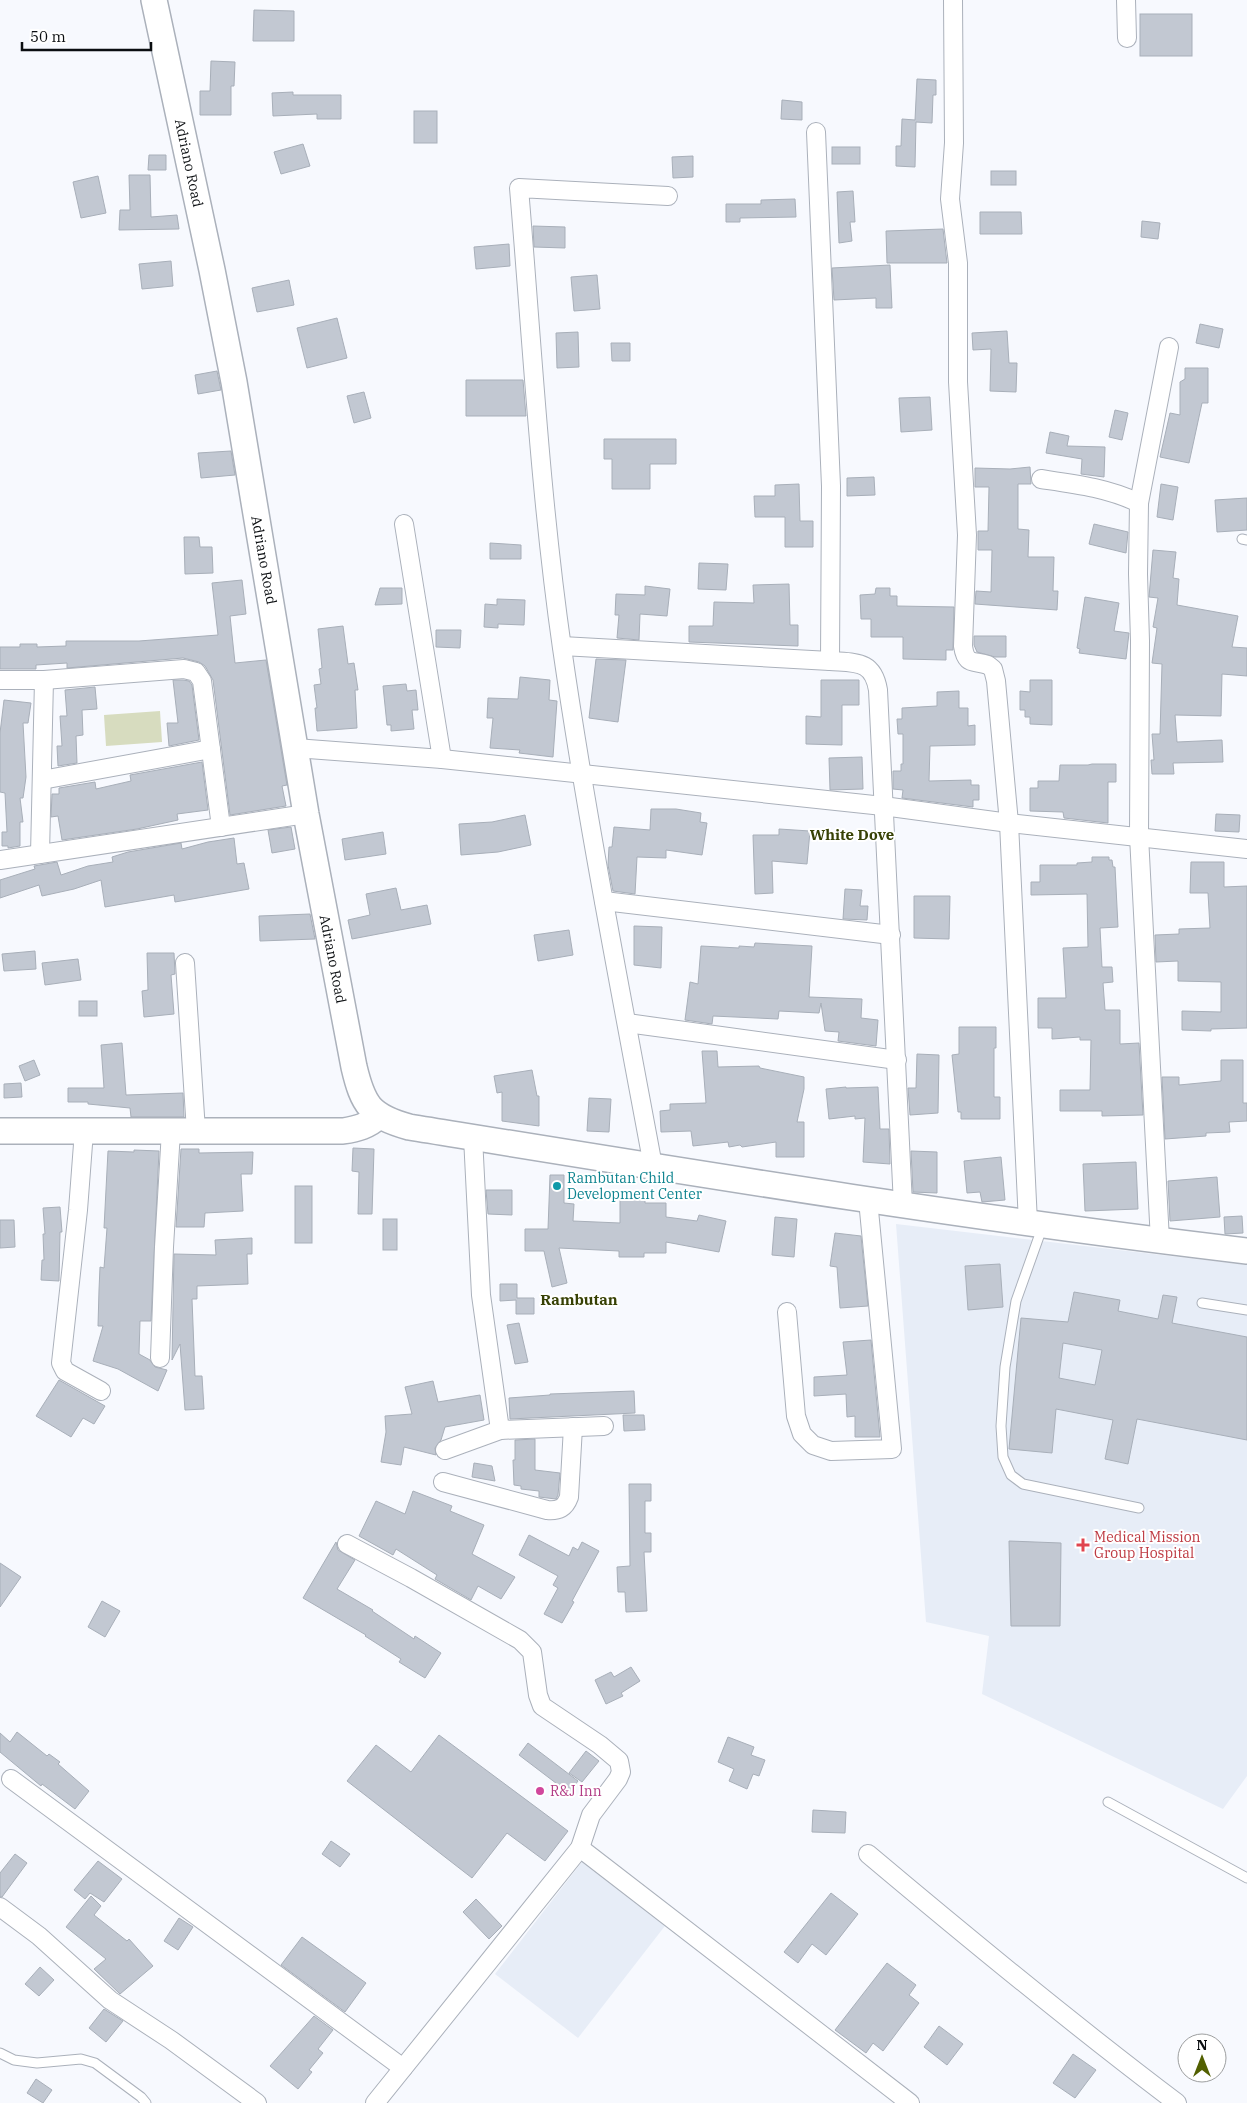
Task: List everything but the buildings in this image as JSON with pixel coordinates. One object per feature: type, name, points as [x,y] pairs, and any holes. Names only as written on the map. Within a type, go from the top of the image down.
[{"type":"street","name":"Adriano Road","points":[[154,0],[234,382],[306,814],[357,1083],[365,1101],[379,1116]]},
{"type":"street","points":[[953,0],[954,142],[950,199],[958,263],[958,382],[967,535],[963,646],[967,659],[971,662],[988,664],[993,669],[996,681],[1009,823],[1035,1224]]},
{"type":"street","points":[[1126,0],[1128,38]]},
{"type":"street","points":[[816,132],[830,476],[830,660]]},
{"type":"street","points":[[653,1166],[581,774],[562,646],[539,446],[519,188],[668,196]]},
{"type":"street","points":[[1160,1241],[1139,836],[1139,503],[1169,347]]},
{"type":"street","points":[[1041,479],[1102,489],[1123,495],[1139,503]]},
{"type":"street","points":[[404,524],[442,759]]},
{"type":"street","points":[[562,646],[830,660],[858,663],[869,668],[875,676],[878,690],[891,935],[903,1205]]},
{"type":"street","points":[[0,680],[44,680],[191,670],[200,675],[221,827]]},
{"type":"street","points":[[40,854],[44,680]]},
{"type":"street","points":[[295,748],[442,759],[883,806],[1009,823],[1247,849]]},
{"type":"street","points":[[42,780],[211,749]]},
{"type":"street","points":[[0,860],[306,814]]},
{"type":"street","points":[[604,901],[891,935]]},
{"type":"street","points":[[185,962],[196,1131]]},
{"type":"street","points":[[627,1023],[897,1060]]},
{"type":"street","points":[[0,1131],[342,1131],[371,1123],[379,1116],[408,1127],[868,1200],[1160,1241],[1247,1251]]},
{"type":"street","points":[[84,1131],[78,1210],[60,1359],[65,1370],[101,1391]]},
{"type":"street","points":[[160,1358],[171,1131]]},
{"type":"street","points":[[473,1137],[481,1295],[500,1430]]},
{"type":"street","points":[[787,1312],[796,1416],[802,1434],[813,1446],[830,1451],[892,1449],[868,1200]]},
{"type":"street","points":[[445,1450],[500,1430],[604,1426]]},
{"type":"street","points":[[443,1482],[547,1510],[561,1509],[566,1505],[569,1497],[574,1427]]},
{"type":"street","points":[[346,1544],[411,1578],[520,1640],[532,1652],[538,1695],[542,1706],[600,1745],[619,1761],[621,1772],[591,1815],[580,1848],[374,2103]]},
{"type":"street","points":[[11,1779],[403,2068]]},
{"type":"street","points":[[580,1848],[910,2103]]},
{"type":"street","points":[[868,1854],[1040,1997],[1177,2103]]},
{"type":"street","points":[[0,1907],[38,1936],[110,2000],[171,2040],[257,2103]]},
{"type":"lane","points":[[1035,1224],[1016,1301],[1006,1366],[1001,1426],[1003,1457],[1011,1474],[1023,1484],[1138,1508]]},
{"type":"lane","points":[[1202,1303],[1247,1310]]},
{"type":"lane","points":[[1108,1802],[1247,1878]]},
{"type":"lane","points":[[0,2053],[14,2060],[37,2063],[82,2059],[95,2063],[141,2097],[146,2103]]},
{"type":"shaded area","name":"Medical Mission Group Hospital","points":[[896,1224],[1247,1265],[1247,1776],[1223,1809],[982,1694],[989,1636],[926,1622]]},
{"type":"shaded area","points":[[585,1858],[668,1922],[578,2038],[495,1974]]},
{"type":"green space","points":[[160,711],[162,742],[106,746],[104,715]]},
{"type":"place","name":"Rambutan Child Development Center","points":[[557,1186]]},
{"type":"place","name":"Medical Mission Group Hospital","points":[[1083,1545]]},
{"type":"place","name":"R&J Inn","points":[[540,1791]]},
{"type":"district","name":"White Dove","points":[[852,835]]},
{"type":"district","name":"Rambutan","points":[[579,1300]]}]
